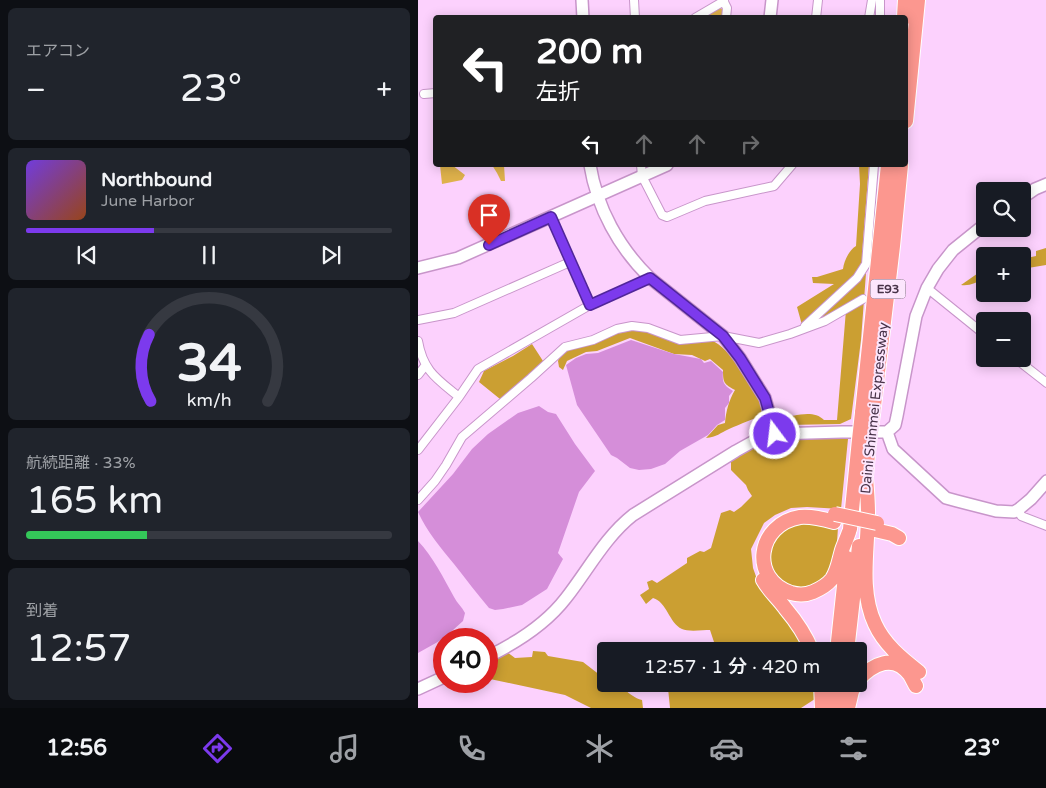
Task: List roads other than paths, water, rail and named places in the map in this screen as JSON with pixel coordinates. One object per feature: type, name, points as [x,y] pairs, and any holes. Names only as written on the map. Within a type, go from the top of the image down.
[{"type":"highway","points":[[904,15],[906,0]]},
{"type":"highway","points":[[908,102],[918,0]]},
{"type":"highway","name":"Daini Shinmei Expressway","points":[[838,642],[849,532],[867,413],[888,167]]},
{"type":"highway","name":"Daini Shinmei Expressway","points":[[867,413],[893,246],[901,167]]},
{"type":"highway","name":"Daini Shinmei Expressway","points":[[848,642],[866,478],[864,441]]},
{"type":"highway","points":[[866,478],[868,511],[867,598],[875,624],[890,647],[918,672]]},
{"type":"highway","points":[[808,642],[801,629],[763,581],[759,572],[758,544],[770,525],[786,514],[798,510],[820,511],[835,518]]},
{"type":"highway","points":[[849,532],[838,567],[832,579],[821,589],[807,594],[796,594],[782,590],[773,582],[765,568],[763,559],[764,549],[771,533],[784,522],[800,517],[835,518],[876,527],[892,534],[897,533]]},
{"type":"highway","points":[[867,671],[881,663],[892,664],[901,667],[910,675],[916,686]]},
{"type":"highway","points":[[821,692],[822,708]]},
{"type":"highway","points":[[831,708],[833,692]]},
{"type":"highway","points":[[841,708],[842,692]]},
{"type":"highway","points":[[848,708],[852,692]]},
{"type":"street","points":[[582,0],[582,15]]},
{"type":"street","points":[[634,0],[635,15]]},
{"type":"street","points":[[770,15],[772,0]]},
{"type":"street","points":[[816,15],[818,0]]},
{"type":"street","points":[[870,15],[872,0]]},
{"type":"street","points":[[880,0],[880,15]]},
{"type":"street","points":[[700,15],[724,1],[727,8],[726,15]]},
{"type":"street","points":[[424,94],[433,93]]},
{"type":"street","points":[[590,167],[597,196],[609,222],[624,247],[650,278],[723,336],[740,358],[765,398],[775,434]]},
{"type":"street","points":[[418,268],[458,258],[597,196],[641,170],[657,167]]},
{"type":"street","points":[[641,170],[662,215],[667,218],[705,201],[774,186],[790,167]]},
{"type":"street","points":[[802,329],[857,278],[866,264],[874,167]]},
{"type":"street","points":[[1031,192],[1046,184]]},
{"type":"street","points":[[551,217],[590,305]]},
{"type":"street","points":[[498,652],[510,646],[554,612],[622,524],[633,515],[736,451],[775,434],[887,432],[895,425],[916,316],[927,288],[938,269],[953,250],[976,231]]},
{"type":"street","points":[[418,320],[454,313],[570,262]]},
{"type":"street","points":[[418,450],[478,370],[590,305],[650,278]]},
{"type":"street","points":[[927,288],[976,328]]},
{"type":"street","points":[[418,500],[440,473],[462,437],[566,347],[593,340],[617,329],[632,326],[648,328],[680,340],[723,336],[759,343],[825,321],[863,299]]},
{"type":"street","points":[[418,342],[425,366],[438,380],[459,397]]},
{"type":"street","points":[[418,375],[425,366]]},
{"type":"street","points":[[1026,367],[1046,383]]},
{"type":"street","points":[[887,432],[893,450],[946,498],[996,511],[1014,512],[1020,509],[1046,481]]},
{"type":"street","points":[[1020,509],[1021,516],[1046,526]]},
{"type":"street","points":[[418,689],[433,682]]}]
